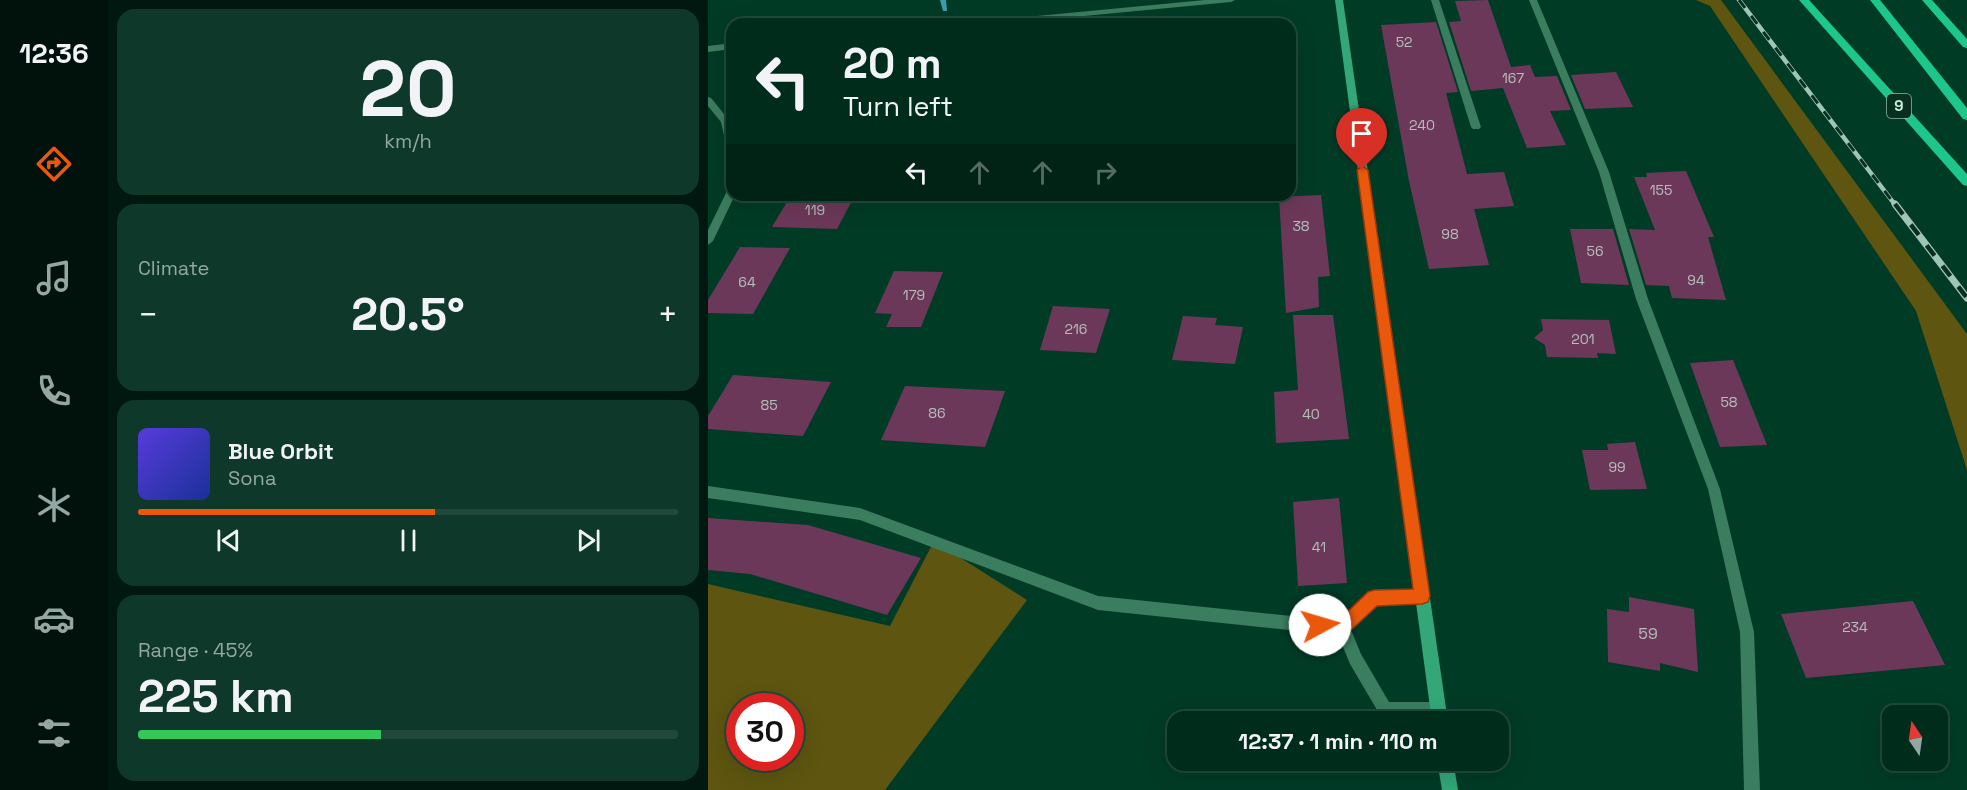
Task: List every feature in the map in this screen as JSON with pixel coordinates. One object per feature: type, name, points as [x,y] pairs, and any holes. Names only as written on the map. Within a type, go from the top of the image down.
[{"type":"main road","name":"9","points":[[1804,0],[1967,182]]},
{"type":"main road","points":[[1876,0],[1967,100]]},
{"type":"main road","points":[[1876,0],[1967,116]]},
{"type":"main road","points":[[1927,0],[1967,45]]},
{"type":"street","points":[[1038,18],[1231,0]]},
{"type":"street","points":[[1339,0],[1438,711]]},
{"type":"street","points":[[1435,0],[1476,128]]},
{"type":"street","points":[[1533,0],[1604,172],[1642,299],[1714,489],[1748,632],[1752,790]]},
{"type":"street","points":[[708,49],[726,47]]},
{"type":"street","points":[[708,100],[726,125]]},
{"type":"street","points":[[708,241],[727,201]]},
{"type":"street","points":[[708,492],[860,514],[1098,603],[1343,628],[1374,598],[1422,596]]},
{"type":"street","points":[[1343,628],[1355,659],[1385,710],[1394,711]]},
{"type":"street","points":[[1447,771],[1450,790]]},
{"type":"shaded area","points":[[1696,0],[1721,0],[1967,334],[1967,470],[1916,311],[1710,6]]},
{"type":"shaded area","points":[[934,541],[1027,600],[885,790],[708,790],[708,584],[890,626]]},
{"type":"building","points":[[1488,0],[1511,67],[1530,65],[1535,77],[1557,76],[1571,110],[1550,111],[1566,145],[1527,148],[1503,88],[1471,91],[1449,22],[1461,21],[1455,1]]},
{"type":"building","points":[[1436,22],[1458,92],[1446,93],[1467,174],[1504,172],[1514,206],[1474,209],[1489,265],[1429,269],[1409,181],[1381,25]]},
{"type":"building","points":[[1616,72],[1633,107],[1585,109],[1571,75]]},
{"type":"building","points":[[1686,171],[1714,237],[1708,237],[1726,300],[1672,298],[1669,286],[1646,285],[1629,229],[1655,230],[1634,177],[1647,177],[1646,173]]},
{"type":"building","points":[[1321,195],[1330,276],[1318,277],[1319,307],[1286,313],[1279,201],[1296,201],[1296,196]]},
{"type":"building","points":[[787,201],[852,201],[837,229],[772,227]]},
{"type":"building","points":[[1570,229],[1613,229],[1629,285],[1581,283]]},
{"type":"building","points":[[740,247],[790,248],[753,314],[708,313],[708,300]]},
{"type":"building","points":[[894,271],[943,272],[921,327],[886,327],[892,314],[875,313]]},
{"type":"building","points":[[1053,306],[1110,309],[1096,353],[1040,350]]},
{"type":"building","points":[[1293,315],[1333,315],[1349,439],[1276,443],[1274,392],[1298,390]]},
{"type":"building","points":[[1183,316],[1217,318],[1215,325],[1243,327],[1235,364],[1172,360]]},
{"type":"building","points":[[1541,319],[1609,320],[1616,354],[1597,353],[1598,358],[1547,357],[1545,345],[1534,338],[1543,330]]},
{"type":"building","points":[[1733,360],[1767,445],[1720,447],[1690,363]]},
{"type":"building","points":[[733,375],[831,382],[803,436],[708,429],[708,416]]},
{"type":"building","points":[[905,386],[1005,391],[985,447],[881,440]]},
{"type":"building","points":[[1635,442],[1647,489],[1590,490],[1582,450],[1608,450],[1607,444]]},
{"type":"building","points":[[1339,498],[1347,583],[1298,586],[1293,502]]},
{"type":"building","points":[[708,518],[808,525],[921,558],[887,615],[750,574],[708,570]]},
{"type":"building","points":[[1629,597],[1694,609],[1698,672],[1660,663],[1660,671],[1608,662],[1607,609],[1629,612]]},
{"type":"building","points":[[1913,601],[1945,665],[1806,678],[1781,614]]},
{"type":"waterway","points":[[943,0],[945,10]]},
{"type":"railway","points":[[1739,0],[1896,206]]},
{"type":"railway","points":[[1895,204],[1967,298]]},
{"type":"route","points":[[1320,625],[1343,628],[1374,598],[1422,596],[1362,170]]}]
